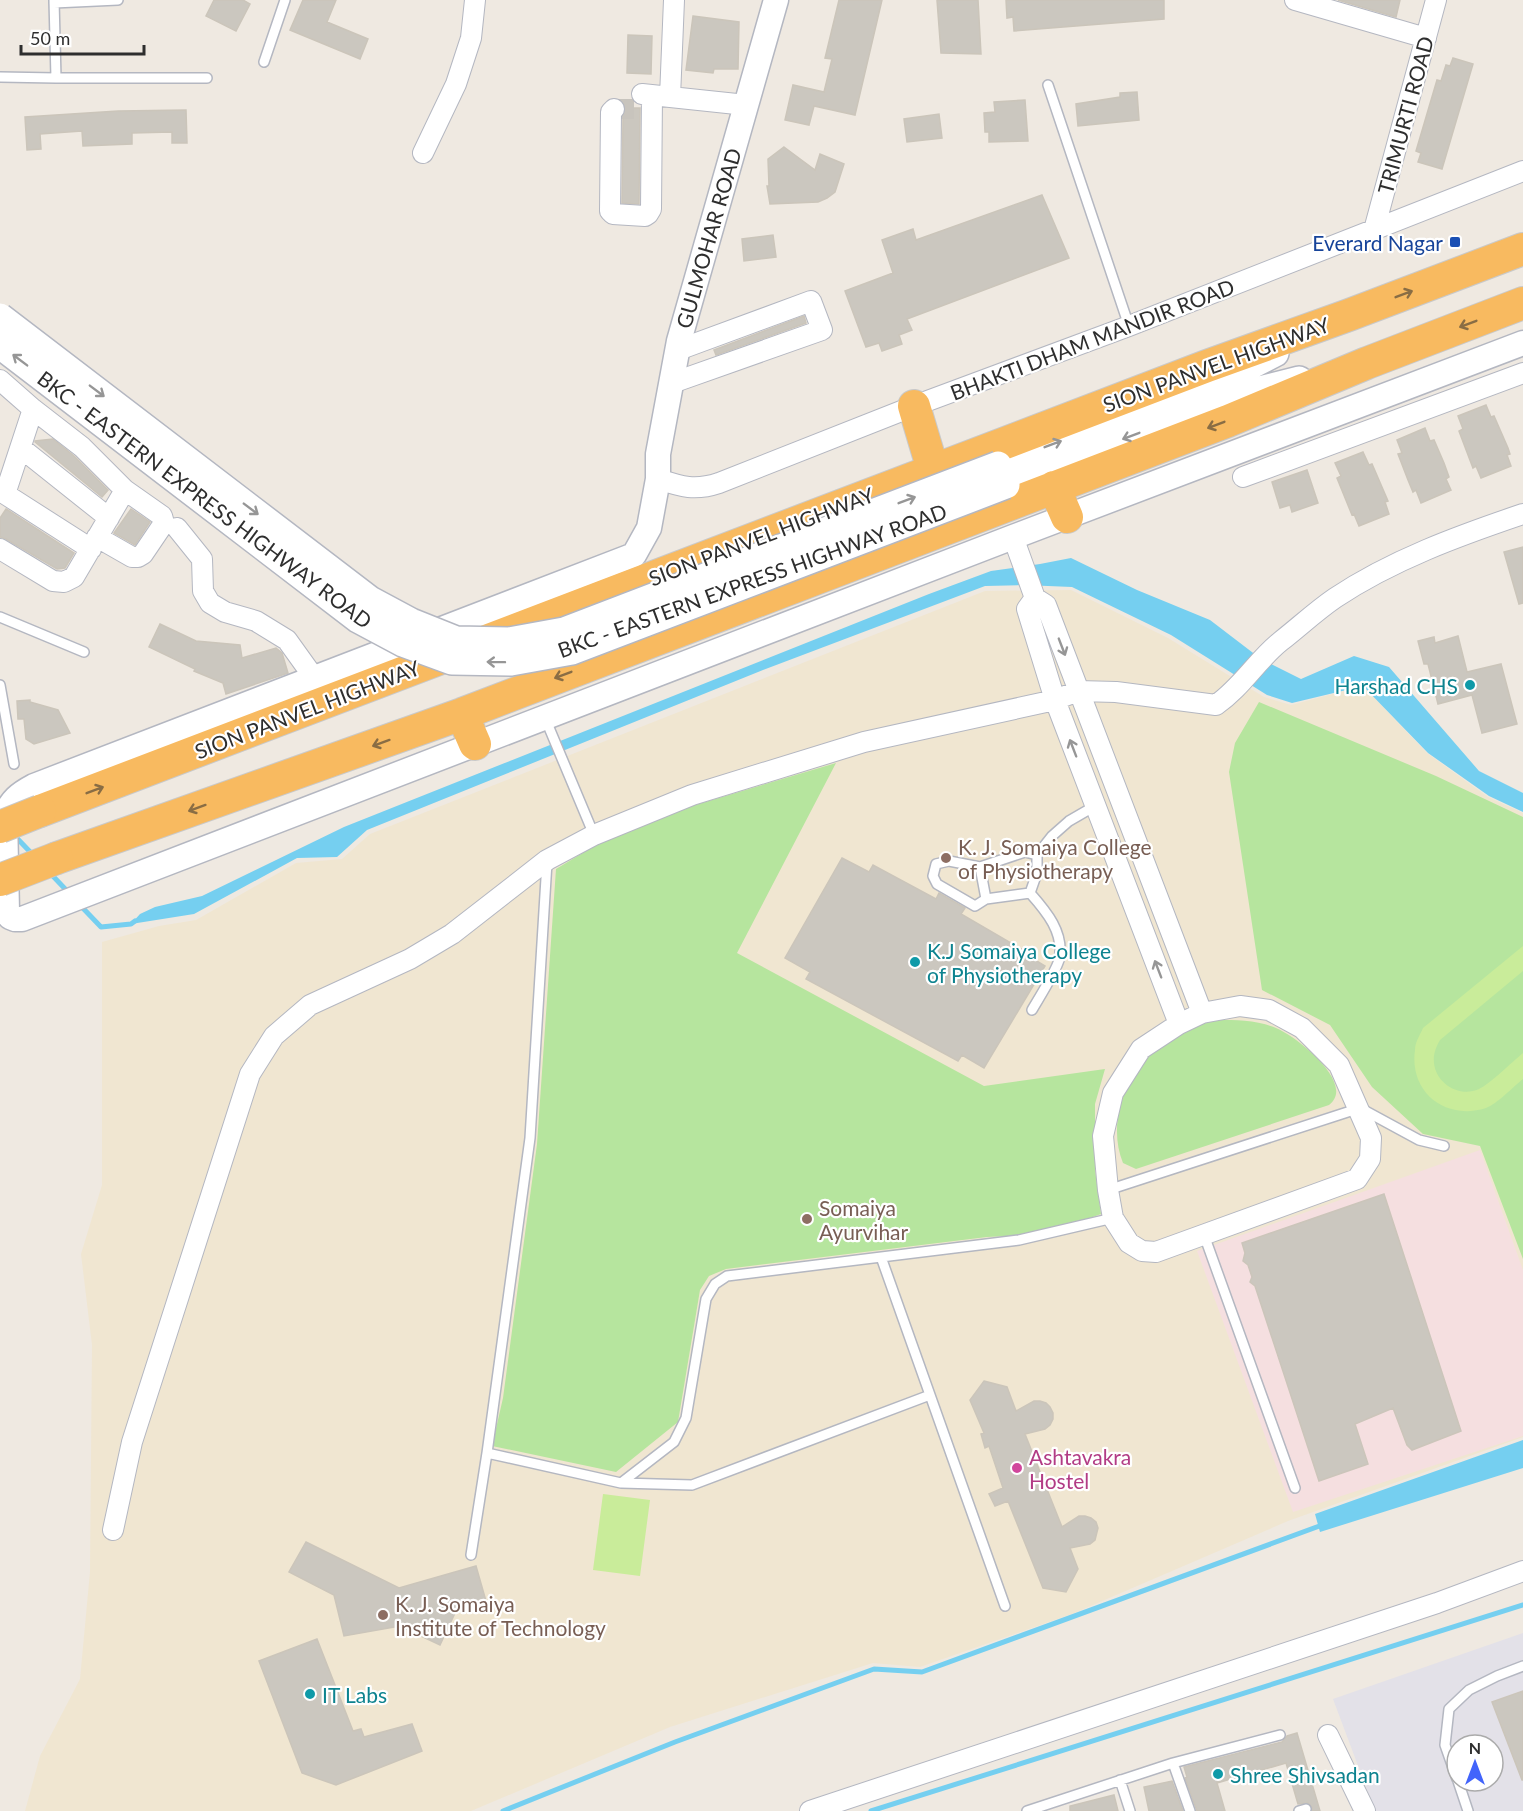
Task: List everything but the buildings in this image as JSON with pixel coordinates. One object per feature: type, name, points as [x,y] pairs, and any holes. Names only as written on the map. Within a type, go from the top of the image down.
[{"type":"highway","name":"SION PANVEL HIGHWAY","points":[[5,815],[40,811],[1207,366],[1523,249]]},
{"type":"highway","points":[[0,880],[462,714],[1227,421],[1523,303]]},
{"type":"highway","points":[[914,406],[933,470]]},
{"type":"highway","points":[[1054,487],[1066,518]]},
{"type":"highway","points":[[462,714],[475,744]]},
{"type":"main road","name":"BKC - EASTERN EXPRESS HIGHWAY ROAD","points":[[0,345],[358,619],[403,643],[452,661],[511,662],[572,651],[1002,475],[1220,381],[1349,315]]},
{"type":"main road","name":"BKC - EASTERN EXPRESS HIGHWAY ROAD","points":[[0,317],[370,600],[411,622],[456,640],[509,641],[564,631],[1002,475],[1228,398],[1368,363]]},
{"type":"street","points":[[423,153],[456,84],[471,38],[475,0]]},
{"type":"street","points":[[614,109],[611,112],[610,211],[613,214],[645,216],[651,209],[652,101],[674,0]]},
{"type":"street","name":"GULMOHAR ROAD","points":[[5,815],[20,793],[34,786],[634,555],[649,528],[658,479],[658,454],[678,350],[776,0]]},
{"type":"street","points":[[1295,0],[1426,38]]},
{"type":"street","name":"TRIMURTI ROAD","points":[[1374,230],[1436,0]]},
{"type":"street","points":[[652,101],[746,105]]},
{"type":"street","name":"BHAKTI DHAM MANDIR ROAD","points":[[658,479],[683,488],[708,487],[914,406],[1129,326],[1523,171]]},
{"type":"street","points":[[672,383],[822,330],[811,301],[678,350]]},
{"type":"street","points":[[703,340],[710,370]]},
{"type":"street","points":[[5,815],[7,912],[10,917],[22,919],[475,744],[549,728],[1017,546],[1066,518],[1523,343]]},
{"type":"street","points":[[1243,477],[1523,373]]},
{"type":"street","points":[[0,381],[82,447],[125,490],[162,516],[164,523],[143,554],[132,557],[94,543],[3,498],[33,409]]},
{"type":"street","points":[[21,448],[109,518]]},
{"type":"street","points":[[0,549],[53,581],[64,582],[74,577],[125,490]]},
{"type":"street","points":[[113,1530],[132,1442],[250,1074],[274,1036],[310,1005],[410,959],[452,934],[547,860],[594,835],[692,795],[864,742],[1055,700],[1078,691],[1116,692],[1216,705],[1243,681],[1261,659],[1335,598],[1397,562],[1470,532],[1523,514]]},
{"type":"street","points":[[177,528],[202,560],[203,591],[210,603],[225,612],[255,621],[287,640],[315,679]]},
{"type":"street","points":[[1017,546],[1033,594],[1046,605],[1078,691],[1103,796],[1179,1024]]},
{"type":"street","points":[[1033,594],[1027,609],[1055,700],[1103,796],[1202,1013]]},
{"type":"street","points":[[1240,1006],[1269,1010],[1302,1028],[1339,1065],[1360,1108],[1371,1138],[1370,1159],[1357,1179],[1156,1252],[1142,1251],[1128,1243],[1113,1218],[1103,1136],[1113,1093],[1141,1049],[1179,1024],[1202,1013],[1240,1006]]},
{"type":"street","points":[[810,1811],[1437,1603],[1523,1571]]},
{"type":"street","points":[[1328,1735],[1365,1811]]},
{"type":"lane","points":[[56,78],[54,2],[118,0]]},
{"type":"lane","points":[[264,62],[285,0]]},
{"type":"lane","points":[[0,77],[207,78]]},
{"type":"lane","points":[[1048,85],[1129,326]]},
{"type":"lane","points":[[0,616],[84,652]]},
{"type":"lane","points":[[0,685],[14,764]]},
{"type":"lane","points":[[549,728],[594,835]]},
{"type":"lane","points":[[1030,892],[1037,873],[1037,855],[1052,836],[1103,796]]},
{"type":"lane","points":[[1030,892],[986,899],[975,906],[937,884],[933,876],[936,864],[949,861],[980,867],[1025,852],[1037,855]]},
{"type":"lane","points":[[471,1555],[530,1138],[547,860]]},
{"type":"lane","points":[[980,867],[986,899]]},
{"type":"lane","points":[[1030,892],[1045,909],[1056,927],[1060,944],[1059,960],[1032,1010]]},
{"type":"lane","points":[[1108,1190],[1360,1108],[1419,1140],[1444,1146]]},
{"type":"lane","points":[[621,1483],[674,1442],[686,1418],[706,1299],[715,1284],[727,1275],[1019,1240],[1113,1218]]},
{"type":"lane","points":[[1204,1235],[1295,1488]]},
{"type":"lane","points":[[881,1257],[1005,1606]]},
{"type":"lane","points":[[487,1453],[621,1483],[692,1485],[930,1395]]},
{"type":"lane","points":[[1446,1733],[1449,1709],[1469,1690],[1523,1666]]},
{"type":"lane","points":[[1028,1811],[1173,1763],[1280,1735]]},
{"type":"lane","points":[[1173,1763],[1190,1811]]},
{"type":"lane","points":[[1120,1779],[1130,1811]]},
{"type":"lane","points":[[1462,1793],[1468,1811]]},
{"type":"shaded area","name":"Somaiya Ayurvihar","points":[[1071,590],[1168,638],[1264,697],[1291,705],[1363,686],[1427,753],[1488,797],[1523,813],[1523,1437],[1288,1521],[1072,1614],[920,1667],[873,1663],[670,1727],[471,1811],[25,1811],[40,1756],[80,1679],[90,1572],[92,1345],[81,1254],[102,1185],[102,942],[159,926],[196,920],[296,863],[342,859],[370,834],[985,591]]},
{"type":"shaded area","points":[[1480,1150],[1523,1270],[1523,1436],[1293,1512],[1197,1251]]},
{"type":"shaded area","points":[[1523,1633],[1523,1811],[1375,1811],[1333,1699]]},
{"type":"green space","points":[[1259,702],[1436,776],[1523,817],[1523,1259],[1480,1146],[1423,1134],[1372,1087],[1330,1025],[1262,990],[1229,772],[1235,743]]},
{"type":"green space","points":[[836,763],[737,953],[984,1086],[1105,1069],[1095,1104],[1095,1170],[1101,1214],[1046,1234],[987,1237],[726,1269],[709,1276],[700,1290],[678,1422],[616,1472],[492,1446],[503,1398],[537,1144],[556,869],[631,824]]},
{"type":"green space","points":[[1523,946],[1523,971],[1440,1040],[1434,1060],[1436,1071],[1444,1083],[1464,1092],[1479,1089],[1489,1083],[1523,1053],[1523,1079],[1486,1108],[1471,1111],[1444,1106],[1433,1100],[1418,1079],[1415,1047],[1423,1028]]},
{"type":"green space","points":[[1217,1020],[1239,1020],[1269,1025],[1297,1040],[1330,1074],[1335,1085],[1336,1096],[1329,1105],[1136,1169],[1123,1163],[1118,1147],[1119,1114],[1123,1097],[1138,1067],[1167,1038],[1188,1028]]},
{"type":"green space","points":[[603,1494],[650,1500],[640,1576],[593,1570]]},
{"type":"water","points":[[1071,558],[1137,590],[1210,620],[1261,659],[1301,679],[1354,656],[1389,667],[1479,771],[1523,793],[1523,812],[1489,796],[1428,753],[1363,686],[1292,703],[1267,695],[1171,635],[1072,587],[985,586],[763,670],[367,830],[337,857],[297,858],[194,914],[131,924],[140,914],[155,907],[202,896],[344,827],[929,594],[991,571]]},
{"type":"water","points":[[1523,1440],[1523,1468],[1320,1532],[1315,1514]]},
{"type":"waterway","points":[[12,833],[35,857]]},
{"type":"waterway","points":[[49,872],[70,894]]},
{"type":"waterway","points":[[78,903],[101,927],[131,924],[135,921]]},
{"type":"waterway","points":[[503,1811],[675,1742],[874,1669],[922,1672],[1325,1524]]},
{"type":"waterway","points":[[871,1811],[1523,1605]]},
{"type":"tunnel","points":[[614,109],[646,109]]},
{"type":"place","name":"Everard Nagar","points":[[1455,242]]},
{"type":"place","name":"Harshad CHS","points":[[1470,685]]},
{"type":"place","name":"K. J. Somaiya College of Physiotherapy","points":[[946,858]]},
{"type":"place","name":"K.J Somaiya College of Physiotherapy","points":[[915,962]]},
{"type":"place","name":"Somaiya Ayurvihar","points":[[807,1219]]},
{"type":"place","name":"Ashtavakra Hostel","points":[[1017,1468]]},
{"type":"place","name":"K. J. Somaiya Institute of Technology","points":[[383,1615]]},
{"type":"place","name":"IT Labs","points":[[310,1694]]},
{"type":"place","name":"Shree Shivsadan","points":[[1218,1774]]}]
